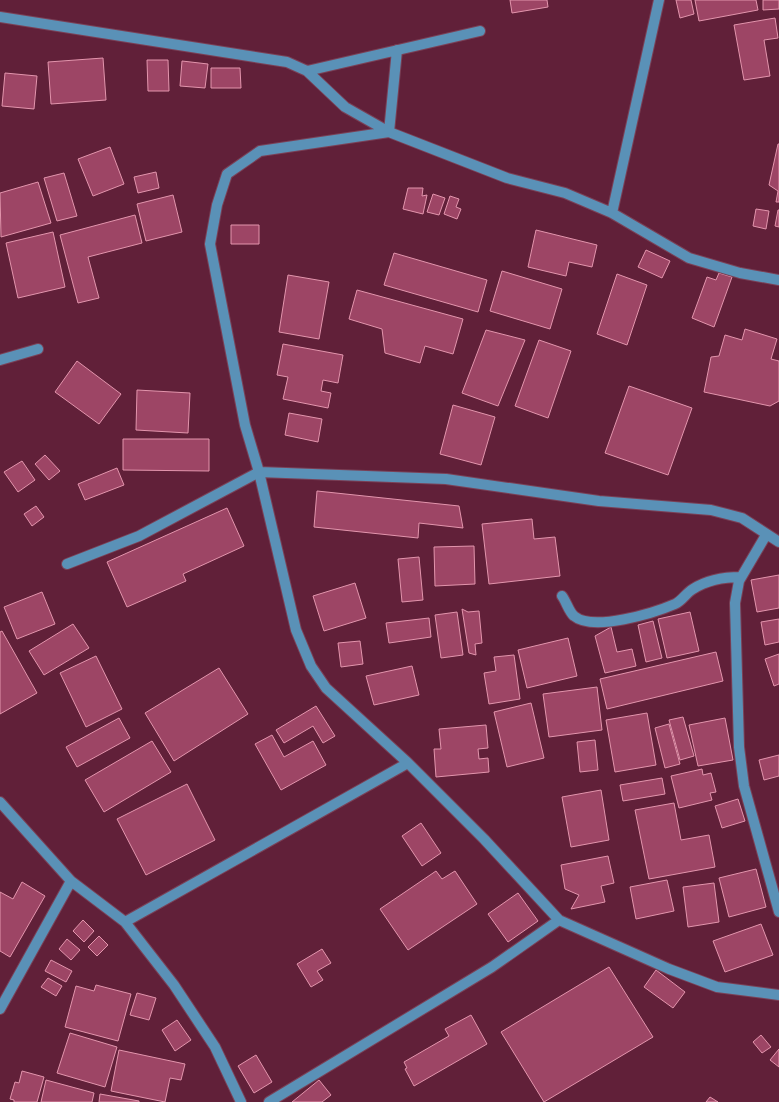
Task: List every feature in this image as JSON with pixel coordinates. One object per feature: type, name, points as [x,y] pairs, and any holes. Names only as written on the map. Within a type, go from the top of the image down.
[{"type":"street","points":[[612,214],[659,0]]},
{"type":"street","points":[[0,17],[287,62],[307,71],[345,107],[389,132],[508,178],[565,193],[612,214],[689,258],[740,273],[779,280]]},
{"type":"street","points":[[307,71],[480,31]]},
{"type":"street","points":[[389,132],[398,50]]},
{"type":"street","points":[[389,132],[260,151],[227,174],[217,204],[210,244],[245,425],[259,472],[296,630],[311,666],[326,688],[408,763],[484,839],[559,920],[669,969],[717,987],[779,995]]},
{"type":"street","points":[[0,360],[38,349]]},
{"type":"street","points":[[67,564],[139,536],[259,472],[446,479],[599,501],[711,510],[742,518],[779,542]]},
{"type":"street","points":[[766,535],[741,578],[735,602],[739,747],[744,786],[779,912]]},
{"type":"street","points":[[562,596],[574,616],[589,622],[612,621],[646,614],[677,603],[692,589],[708,582],[724,578],[741,578]]},
{"type":"street","points":[[125,922],[408,763]]},
{"type":"street","points":[[0,802],[70,880],[125,922],[174,985],[215,1047],[241,1102]]},
{"type":"street","points":[[0,1009],[70,880]]},
{"type":"street","points":[[269,1102],[492,967],[559,920]]},
{"type":"building","points":[[510,0],[547,0],[548,7],[512,13]]},
{"type":"building","points":[[676,0],[691,0],[694,14],[680,18]]},
{"type":"building","points":[[695,0],[756,0],[758,10],[699,21]]},
{"type":"building","points":[[763,0],[779,0],[779,9],[763,10]]},
{"type":"building","points":[[775,18],[778,38],[764,40],[770,76],[744,80],[734,25]]},
{"type":"building","points":[[103,58],[106,100],[51,104],[48,62]]},
{"type":"building","points":[[147,60],[168,60],[169,91],[148,91]]},
{"type":"building","points":[[182,61],[208,64],[205,88],[180,86]]},
{"type":"building","points":[[211,68],[240,68],[241,88],[211,88]]},
{"type":"building","points":[[5,73],[37,76],[34,109],[2,106]]},
{"type":"building","points":[[778,144],[779,202],[776,202],[778,191],[769,185]]},
{"type":"building","points":[[110,147],[124,184],[93,196],[78,159]]},
{"type":"building","points":[[156,172],[159,188],[138,193],[134,177]]},
{"type":"building","points":[[64,173],[77,216],[57,221],[44,178]]},
{"type":"building","points":[[38,182],[51,223],[1,237],[0,193]]},
{"type":"building","points":[[408,188],[423,188],[422,196],[427,195],[423,214],[403,209]]},
{"type":"building","points":[[433,194],[445,198],[439,215],[427,212]]},
{"type":"building","points":[[173,195],[182,232],[146,241],[137,204]]},
{"type":"building","points":[[450,196],[459,199],[456,207],[461,209],[457,219],[444,214]]},
{"type":"building","points":[[756,209],[769,211],[766,229],[753,226]]},
{"type":"building","points":[[779,210],[779,227],[775,226]]},
{"type":"building","points":[[135,215],[142,243],[88,257],[99,298],[78,303],[60,235]]},
{"type":"building","points":[[231,225],[259,225],[259,244],[231,244]]},
{"type":"building","points":[[536,230],[597,245],[592,267],[569,262],[566,276],[528,267]]},
{"type":"building","points":[[53,232],[65,287],[18,298],[6,243]]},
{"type":"building","points":[[646,250],[670,261],[662,278],[638,267]]},
{"type":"building","points":[[394,253],[487,280],[478,312],[384,285]]},
{"type":"building","points":[[502,271],[562,289],[550,329],[490,311]]},
{"type":"building","points":[[719,273],[732,277],[714,327],[692,318],[707,277],[716,280]]},
{"type":"building","points":[[617,274],[647,285],[627,345],[597,334]]},
{"type":"building","points":[[288,275],[329,282],[319,339],[279,332]]},
{"type":"building","points":[[357,290],[463,319],[453,354],[425,346],[420,363],[385,353],[382,329],[349,319]]},
{"type":"building","points":[[745,329],[777,339],[771,359],[779,361],[779,401],[770,406],[704,392],[711,357],[719,356],[725,335],[742,340]]},
{"type":"building","points":[[486,330],[525,340],[498,406],[462,393]]},
{"type":"building","points":[[539,340],[571,351],[548,418],[515,406]]},
{"type":"building","points":[[283,344],[343,355],[338,383],[323,380],[321,391],[331,393],[328,408],[283,399],[288,377],[277,375]]},
{"type":"building","points":[[77,361],[121,394],[99,424],[55,392]]},
{"type":"building","points":[[629,386],[692,408],[668,475],[605,453]]},
{"type":"building","points":[[137,390],[190,393],[188,433],[136,430]]},
{"type":"building","points":[[453,405],[495,417],[481,465],[440,454]]},
{"type":"building","points":[[289,413],[322,419],[318,442],[285,435]]},
{"type":"building","points":[[123,439],[209,439],[209,471],[123,470]]},
{"type":"building","points":[[45,455],[60,471],[49,480],[35,464]]},
{"type":"building","points":[[22,461],[35,480],[18,492],[4,472]]},
{"type":"building","points":[[117,468],[124,485],[85,500],[78,484]]},
{"type":"building","points":[[317,491],[459,506],[463,528],[419,523],[418,538],[314,527]]},
{"type":"building","points":[[36,506],[44,517],[32,526],[24,514]]},
{"type":"building","points":[[227,508],[244,546],[183,574],[186,581],[127,607],[107,562]]},
{"type":"building","points":[[532,519],[534,539],[555,537],[560,576],[489,584],[482,524]]},
{"type":"building","points":[[474,546],[475,584],[435,586],[434,547]]},
{"type":"building","points":[[419,557],[423,600],[402,602],[398,559]]},
{"type":"building","points":[[779,575],[779,608],[757,612],[751,580]]},
{"type":"building","points":[[355,583],[366,618],[324,631],[313,596]]},
{"type":"building","points":[[42,592],[55,624],[17,639],[4,607]]},
{"type":"building","points":[[462,609],[468,612],[479,611],[482,643],[475,644],[476,655],[469,653]]},
{"type":"building","points":[[457,612],[463,655],[441,658],[435,615]]},
{"type":"building","points":[[690,612],[699,651],[667,658],[658,619]]},
{"type":"building","points":[[429,618],[431,637],[389,643],[386,623]]},
{"type":"building","points":[[779,619],[779,642],[765,645],[761,622]]},
{"type":"building","points":[[653,621],[662,658],[646,662],[638,625]]},
{"type":"building","points":[[73,624],[89,648],[44,675],[29,651]]},
{"type":"building","points":[[611,627],[617,652],[632,649],[636,666],[605,673],[595,636]]},
{"type":"building","points":[[2,631],[37,693],[0,714],[0,632]]},
{"type":"building","points":[[568,638],[577,676],[527,688],[518,650]]},
{"type":"building","points":[[360,641],[363,664],[341,667],[338,643]]},
{"type":"building","points":[[716,652],[723,681],[607,709],[600,679]]},
{"type":"building","points":[[779,654],[779,684],[774,686],[765,659]]},
{"type":"building","points":[[514,655],[520,699],[489,704],[484,673],[496,671],[494,657]]},
{"type":"building","points":[[96,656],[122,709],[86,727],[60,673]]},
{"type":"building","points":[[412,666],[419,695],[374,705],[366,676]]},
{"type":"building","points":[[219,668],[248,714],[174,761],[145,713]]},
{"type":"building","points":[[597,687],[602,730],[549,737],[543,694]]},
{"type":"building","points":[[531,703],[544,758],[507,767],[494,712]]},
{"type":"building","points":[[316,706],[335,736],[323,743],[313,726],[284,743],[276,730]]},
{"type":"building","points":[[647,713],[656,765],[615,772],[606,720]]},
{"type":"building","points":[[683,717],[694,756],[680,760],[669,720]]},
{"type":"building","points":[[119,718],[130,738],[77,767],[66,747]]},
{"type":"building","points":[[725,718],[733,760],[698,766],[689,725]]},
{"type":"building","points":[[669,724],[680,764],[665,768],[655,728]]},
{"type":"building","points":[[486,725],[488,748],[478,749],[479,759],[488,758],[489,772],[436,777],[434,749],[441,749],[439,729]]},
{"type":"building","points":[[272,735],[284,757],[313,741],[326,765],[281,790],[255,744]]},
{"type":"building","points":[[595,740],[598,770],[580,772],[577,742]]},
{"type":"building","points":[[152,741],[171,772],[104,812],[85,780]]},
{"type":"building","points":[[779,755],[779,776],[764,780],[759,760]]},
{"type":"building","points":[[702,769],[703,775],[711,773],[716,792],[710,793],[712,800],[679,808],[671,776]]},
{"type":"building","points":[[662,778],[665,794],[623,801],[620,785]]},
{"type":"building","points":[[187,784],[215,840],[146,875],[117,819]]},
{"type":"building","points":[[601,790],[609,840],[571,847],[562,797]]},
{"type":"building","points":[[738,799],[745,821],[722,828],[715,806]]},
{"type":"building","points":[[674,803],[681,840],[709,835],[715,867],[649,879],[635,810]]},
{"type":"building","points":[[421,823],[441,853],[422,866],[402,836]]},
{"type":"building","points":[[608,856],[614,883],[601,886],[605,902],[571,909],[579,895],[565,889],[561,865]]},
{"type":"building","points":[[756,869],[766,907],[729,917],[719,878]]},
{"type":"building","points":[[436,871],[442,879],[455,871],[477,904],[408,950],[380,909]]},
{"type":"building","points":[[667,880],[674,911],[636,919],[630,887]]},
{"type":"building","points":[[22,882],[45,896],[10,957],[0,951],[0,892],[13,899]]},
{"type":"building","points":[[714,883],[719,922],[688,927],[683,887]]},
{"type":"building","points":[[518,893],[538,921],[508,942],[488,914]]},
{"type":"building","points":[[83,920],[94,931],[84,942],[73,931]]},
{"type":"building","points":[[761,924],[773,955],[725,972],[713,941]]},
{"type":"building","points":[[99,936],[108,945],[97,956],[88,947]]},
{"type":"building","points":[[67,939],[80,950],[71,960],[59,949]]},
{"type":"building","points":[[322,949],[331,963],[317,971],[323,980],[311,987],[297,964]]},
{"type":"building","points":[[51,960],[72,971],[66,982],[45,971]]},
{"type":"building","points":[[609,967],[653,1037],[544,1102],[501,1032]]},
{"type":"building","points":[[656,970],[685,992],[673,1008],[644,987]]},
{"type":"building","points":[[48,978],[62,986],[56,996],[41,987]]},
{"type":"building","points":[[96,985],[131,994],[118,1041],[65,1027],[76,986],[94,991]]},
{"type":"building","points":[[137,993],[156,998],[149,1020],[130,1015]]},
{"type":"building","points":[[471,1015],[487,1044],[414,1086],[405,1069],[407,1068],[404,1062],[449,1036],[445,1029]]},
{"type":"building","points":[[177,1020],[191,1040],[175,1051],[162,1030]]},
{"type":"building","points":[[70,1033],[117,1047],[105,1087],[57,1073]]},
{"type":"building","points":[[761,1035],[771,1047],[762,1053],[753,1042]]},
{"type":"building","points":[[779,1049],[779,1067],[770,1060]]},
{"type":"building","points":[[119,1050],[185,1064],[181,1080],[170,1078],[165,1102],[111,1091]]},
{"type":"building","points":[[256,1055],[272,1082],[254,1093],[238,1066]]},
{"type":"building","points":[[22,1071],[44,1077],[37,1102],[14,1102],[14,1100],[10,1099],[15,1082],[19,1083]]},
{"type":"building","points":[[46,1080],[94,1093],[92,1102],[41,1102]]},
{"type":"building","points":[[319,1080],[331,1095],[322,1102],[292,1102]]},
{"type":"building","points":[[100,1094],[139,1101],[139,1102],[99,1102]]},
{"type":"building","points":[[710,1097],[718,1102],[706,1102]]}]
